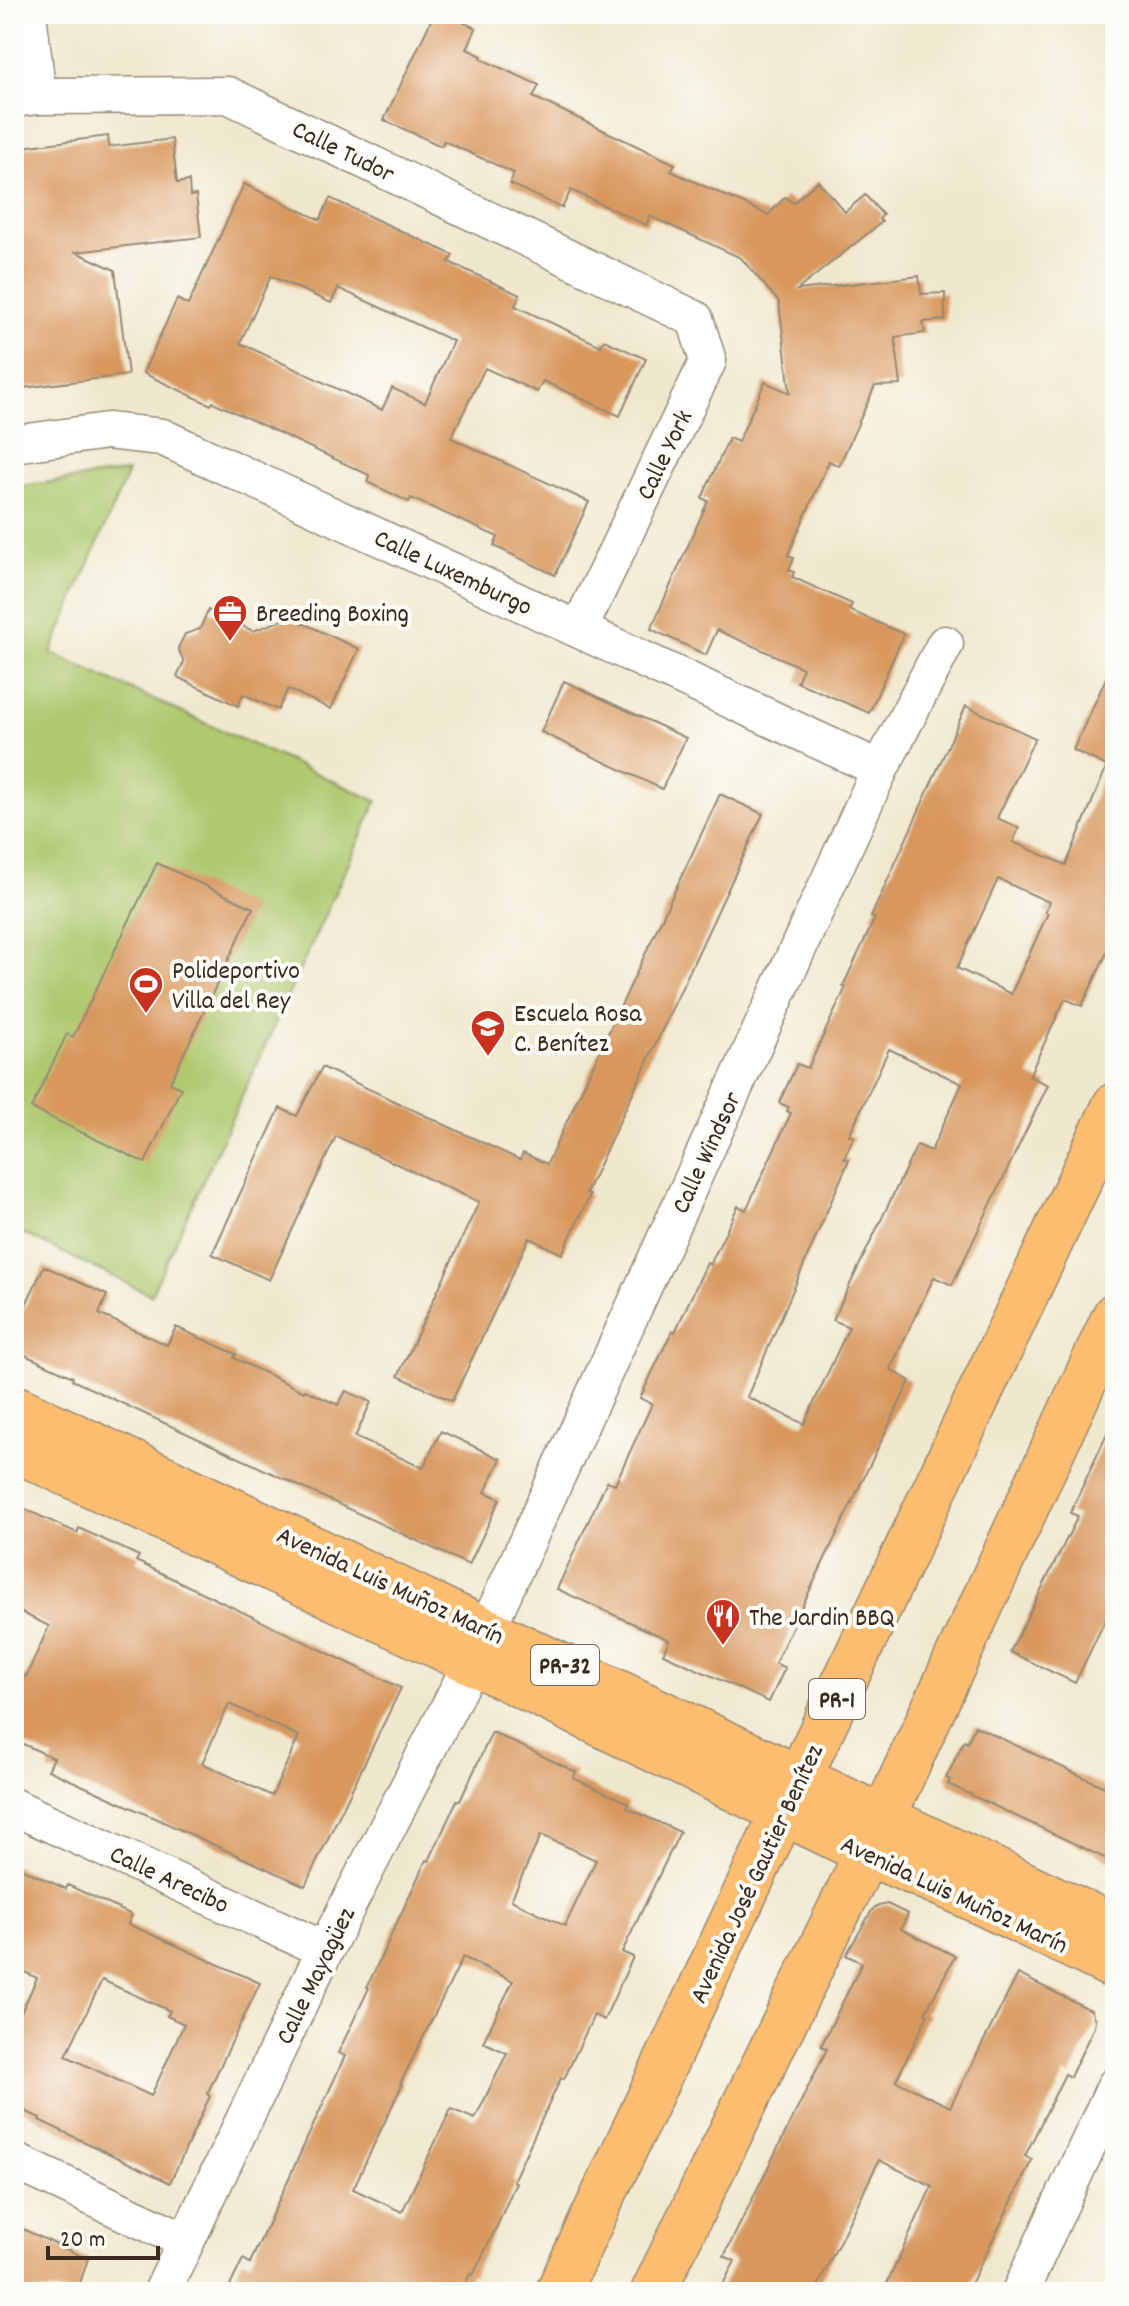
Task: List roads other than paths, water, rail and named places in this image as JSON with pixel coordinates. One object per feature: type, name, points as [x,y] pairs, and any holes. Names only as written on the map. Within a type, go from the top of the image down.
[{"type":"main road","name":"Avenida José Gautier Benítez","points":[[558,2292],[1115,1105]]},
{"type":"main road","points":[[653,2292],[876,1835],[1115,1315]]},
{"type":"main road","name":"Avenida Luis Muñoz Marín","points":[[14,1407],[479,1645],[876,1835],[1115,1927]]},
{"type":"main road","name":"Avenida Luis Muñoz Marín","points":[[14,1449],[479,1645]]},
{"type":"main road","name":"Avenida Luis Muñoz Marín","points":[[876,1835],[955,1890],[1115,1967]]},
{"type":"street","points":[[26,98],[28,14]]},
{"type":"street","name":"Calle Tudor","points":[[26,98],[228,95],[652,299]]},
{"type":"street","name":"Calle York","points":[[579,629],[708,361],[695,319],[652,299]]},
{"type":"street","name":"Calle Luxemburgo","points":[[14,444],[107,431],[162,437],[880,769]]},
{"type":"street","name":"Calle Windsor","points":[[479,1645],[880,769],[945,644]]},
{"type":"street","name":"Calle Mayagüez","points":[[162,2292],[325,1950],[479,1645]]},
{"type":"street","name":"Calle Arecibo","points":[[14,1807],[325,1950]]},
{"type":"street","points":[[1020,2292],[1115,2086]]},
{"type":"street","points":[[14,2161],[186,2241]]},
{"type":"place","name":"Breeding Boxing","points":[[230,643]]},
{"type":"place","name":"Polideportivo Villa del Rey","points":[[146,1015]]},
{"type":"place","name":"Escuela Rosa C. Benítez","points":[[488,1058]]},
{"type":"place","name":"The Jardin BBQ","points":[[723,1647]]}]
